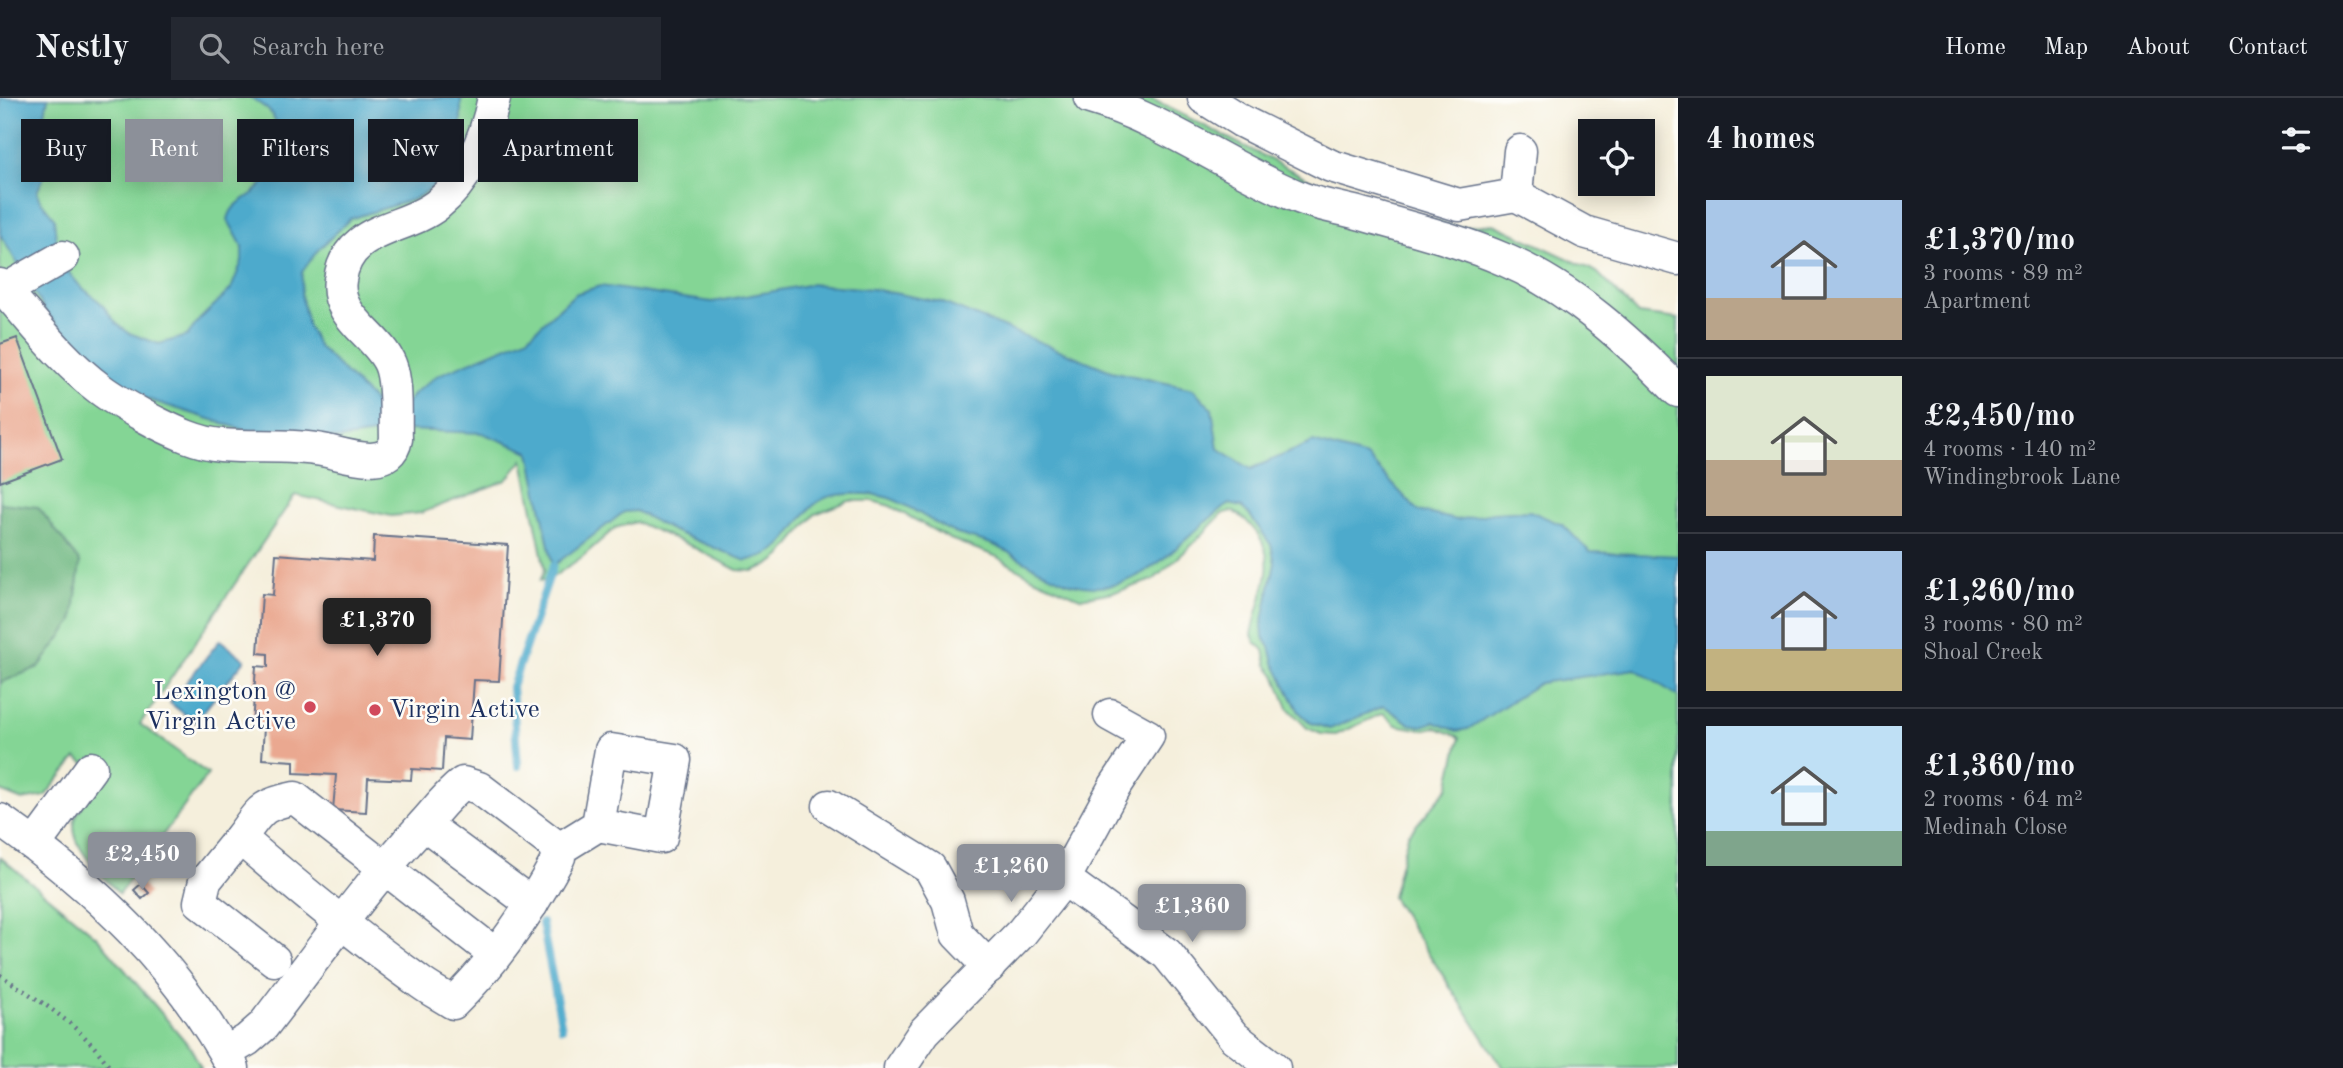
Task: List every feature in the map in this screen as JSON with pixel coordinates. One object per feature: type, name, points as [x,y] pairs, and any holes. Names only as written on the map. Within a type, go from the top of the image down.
[{"type":"street","points":[[63,257],[10,285],[86,377],[101,390],[171,430],[220,445],[298,447],[363,458],[380,458],[394,449],[396,439],[391,365],[343,304],[339,288],[343,267],[356,247],[373,234],[427,211],[449,193],[476,154],[494,98]]},
{"type":"street","points":[[1090,98],[1143,117],[1303,199],[1428,234],[1504,259],[1530,272],[1581,306],[1645,358],[1678,391]]},
{"type":"street","points":[[1204,98],[1241,121],[1331,166],[1459,205],[1516,195],[1584,232],[1675,258]]},
{"type":"street","points":[[1516,195],[1520,151]]},
{"type":"street","points":[[900,1068],[923,1032],[1022,932],[1064,879],[1115,786],[1148,736],[1110,715]]},
{"type":"street","points":[[35,844],[91,768]]},
{"type":"street","points":[[0,820],[65,867],[113,910],[160,959],[229,1061],[263,1026],[343,923],[384,869],[446,796],[463,783],[479,788],[553,844],[559,857],[532,904],[468,989],[453,1003],[419,983],[343,923],[240,838]]},
{"type":"street","points":[[274,961],[200,902],[205,881],[260,811],[271,803],[295,798],[495,954]]},
{"type":"street","points":[[829,806],[930,868],[948,901],[957,934],[989,967]]},
{"type":"street","points":[[424,824],[532,904]]},
{"type":"street","points":[[556,851],[598,824]]},
{"type":"street","points":[[1064,879],[1167,954],[1234,1037],[1274,1068]]},
{"type":"path","points":[[0,975],[82,1032],[110,1068]]},
{"type":"green space","points":[[0,98],[1150,98],[1320,185],[1458,227],[1494,224],[1597,272],[1638,314],[1678,319],[1678,1068],[1503,1068],[1392,897],[1408,835],[1448,788],[1460,737],[1435,727],[1422,730],[1396,725],[1383,713],[1336,735],[1321,734],[1307,728],[1288,708],[1275,675],[1267,665],[1264,650],[1252,635],[1265,583],[1267,558],[1257,533],[1246,520],[1232,511],[1222,514],[1153,580],[1119,591],[1080,598],[1034,578],[995,556],[950,539],[890,506],[872,501],[849,501],[815,514],[781,556],[769,565],[753,571],[737,570],[636,522],[615,528],[582,557],[550,579],[540,581],[545,570],[523,460],[507,480],[421,513],[391,516],[295,495],[140,724],[208,774],[119,894],[86,857],[75,836],[77,814],[103,776],[76,758],[45,796],[22,800],[0,791]]},
{"type":"green space","points":[[0,503],[38,507],[80,562],[73,621],[39,667],[0,683]]},
{"type":"green space","points":[[0,857],[97,937],[191,1048],[201,1068],[0,1068]]},
{"type":"water","points":[[0,98],[48,98],[44,119],[21,119],[21,182],[42,182],[37,192],[39,199],[54,218],[57,250],[69,273],[101,303],[117,324],[129,333],[159,344],[187,336],[199,320],[231,289],[242,261],[242,246],[228,220],[236,206],[264,182],[354,182],[354,119],[274,119],[266,108],[252,98],[461,98],[461,119],[368,119],[368,182],[441,182],[414,199],[350,219],[318,250],[302,272],[301,294],[308,326],[318,346],[375,402],[387,406],[407,402],[438,375],[527,338],[575,294],[600,286],[712,302],[813,284],[872,289],[941,302],[1111,371],[1193,389],[1212,409],[1218,448],[1251,469],[1313,442],[1367,457],[1418,511],[1457,520],[1493,513],[1530,511],[1563,525],[1590,552],[1678,556],[1678,696],[1635,669],[1540,683],[1468,729],[1457,731],[1434,722],[1422,726],[1410,724],[1384,706],[1330,729],[1311,723],[1299,712],[1263,637],[1262,625],[1275,563],[1271,545],[1249,514],[1241,507],[1229,504],[1152,567],[1123,582],[1105,586],[1072,584],[996,546],[947,529],[898,501],[863,494],[837,495],[817,503],[775,550],[746,561],[671,530],[636,511],[624,512],[553,566],[530,452],[482,433],[405,430],[339,439],[244,430],[125,392],[47,314],[0,234]]},
{"type":"water","points":[[220,640],[245,660],[195,722],[170,703]]},
{"type":"building","points":[[17,338],[62,459],[0,482],[0,344]]},
{"type":"building","points":[[374,536],[508,545],[499,681],[474,680],[470,740],[444,738],[442,771],[412,769],[411,780],[368,778],[366,812],[333,810],[336,775],[294,773],[294,761],[262,759],[264,727],[252,726],[256,666],[268,667],[268,654],[258,653],[262,594],[273,595],[276,554],[373,561]]},
{"type":"building","points":[[141,884],[149,893],[142,899],[134,890]]},
{"type":"waterway","points":[[518,766],[512,687],[553,566]]},
{"type":"waterway","points":[[542,923],[562,1028]]},
{"type":"place","name":"Lexington @ Virgin Active","points":[[310,707]]},
{"type":"place","name":"Virgin Active","points":[[375,710]]}]
